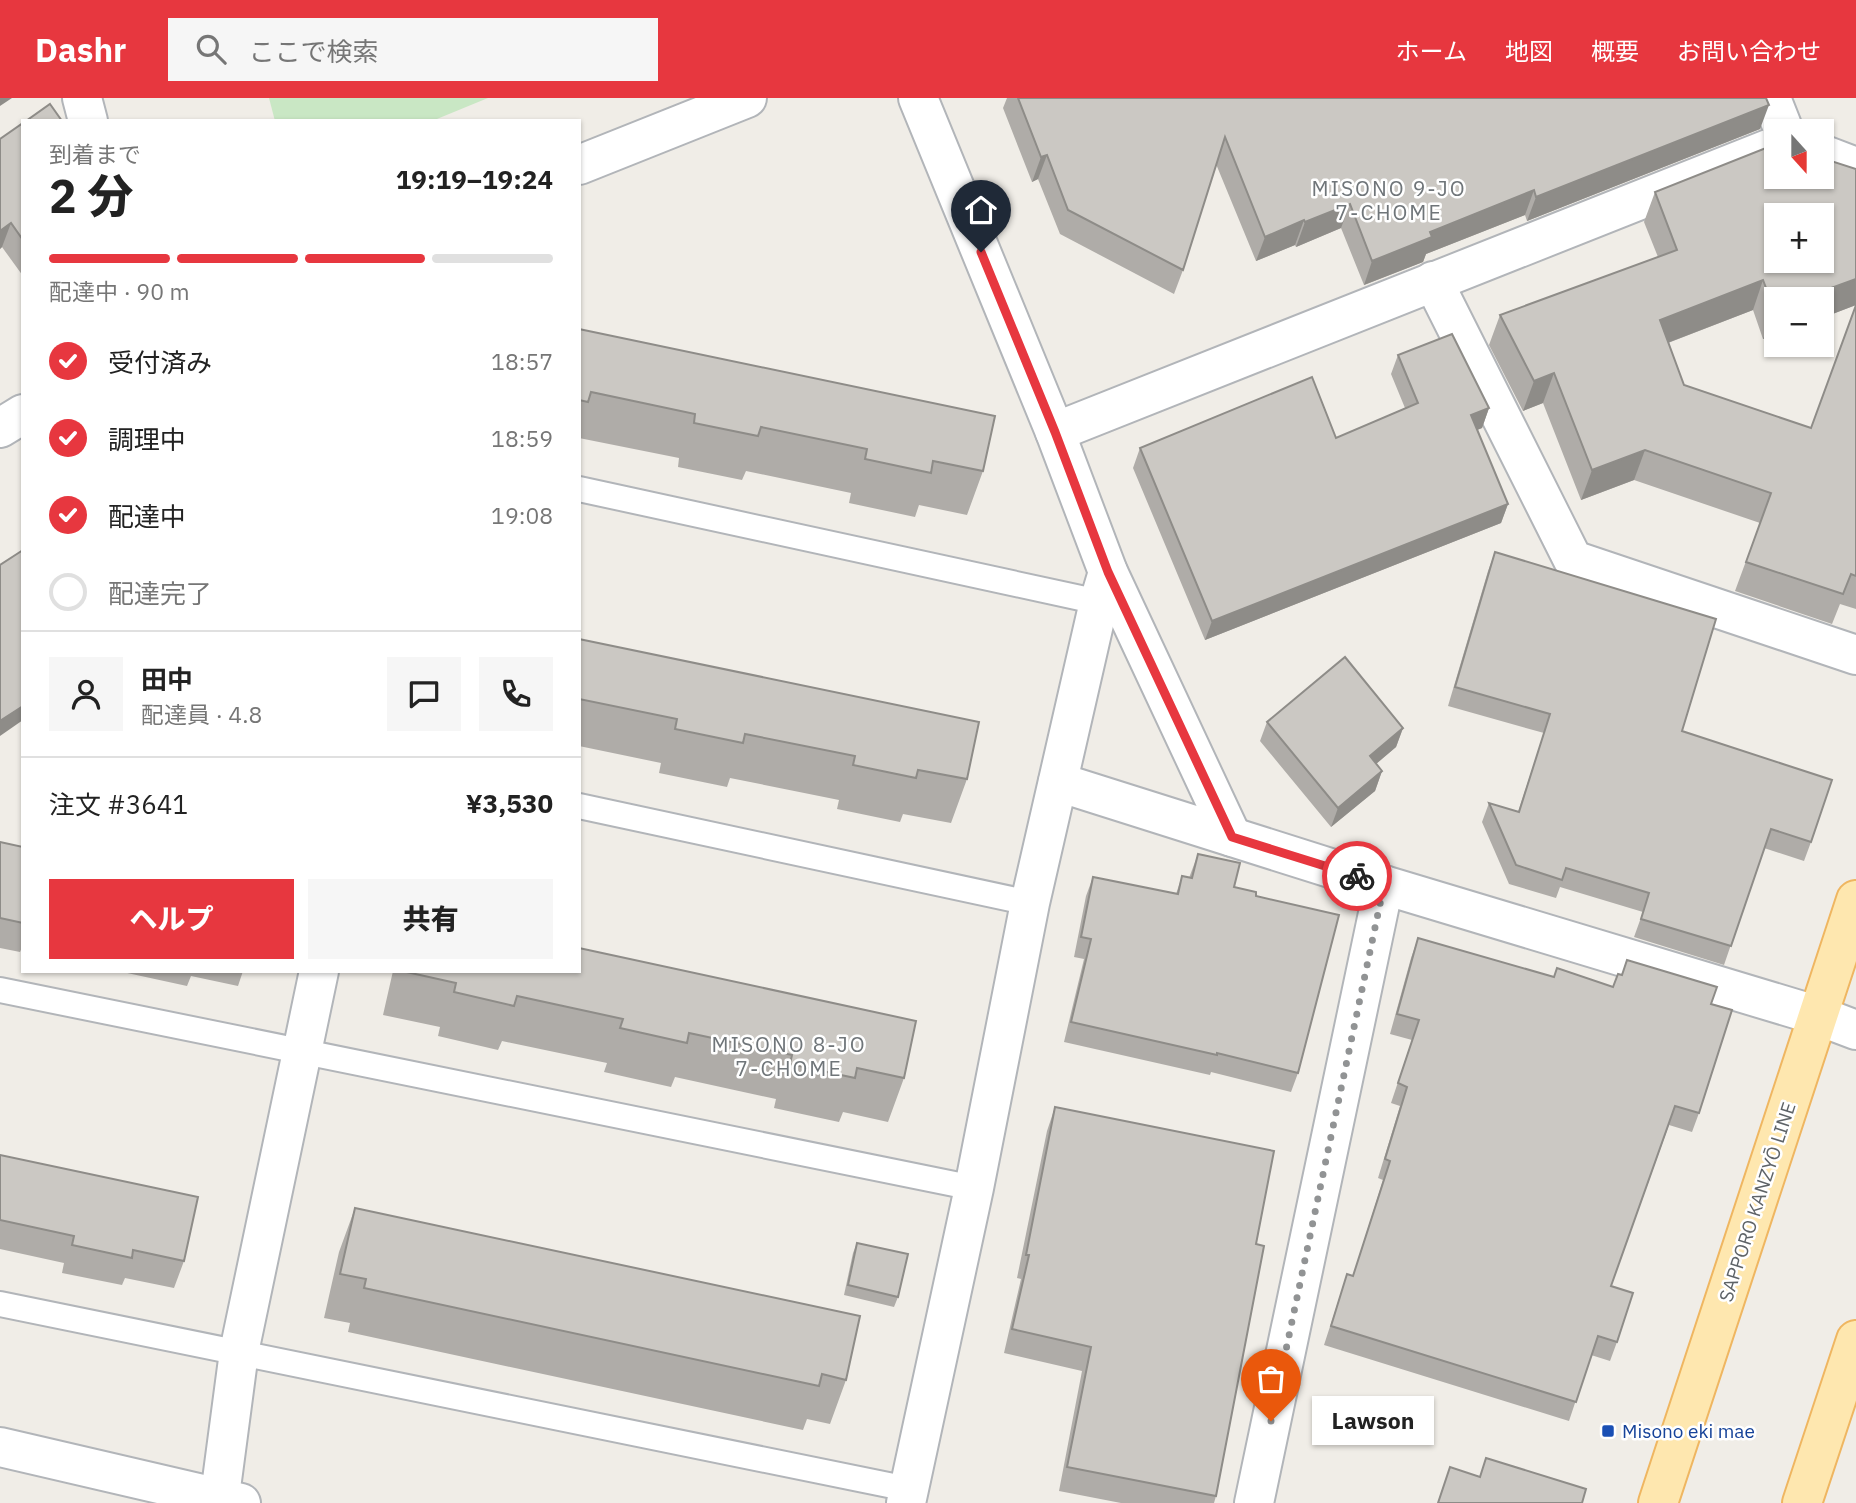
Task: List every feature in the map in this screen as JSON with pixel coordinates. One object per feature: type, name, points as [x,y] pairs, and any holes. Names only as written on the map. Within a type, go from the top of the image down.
[{"type":"main road","name":"SAPPORO KANZYŌ LINE","points":[[1658,1503],[1856,900]]},
{"type":"main road","points":[[1802,1503],[1856,1340]]},
{"type":"street","points":[[82,98],[87,119]]},
{"type":"street","points":[[581,164],[747,98]]},
{"type":"street","points":[[918,98],[1055,432],[1104,587],[1232,837]]},
{"type":"street","points":[[1771,98],[1779,119]]},
{"type":"street","points":[[1055,432],[1764,151]]},
{"type":"street","points":[[1834,159],[1856,167]]},
{"type":"street","points":[[1433,281],[1573,560],[1856,655]]},
{"type":"street","points":[[0,428],[21,415]]},
{"type":"street","points":[[907,1496],[974,1188],[1030,903],[1104,587]]},
{"type":"street","points":[[1058,782],[1384,885],[1819,1016],[1856,1030]]},
{"type":"street","points":[[1254,1503],[1384,885]]},
{"type":"street","points":[[0,1447],[226,1502],[239,1352],[318,973]]},
{"type":"lane","points":[[581,489],[1104,587]]},
{"type":"lane","points":[[581,806],[1030,903]]},
{"type":"lane","points":[[0,990],[974,1188]]},
{"type":"lane","points":[[0,1304],[239,1352],[907,1496]]},
{"type":"green space","points":[[269,98],[488,98],[437,119],[274,119]]},
{"type":"building","points":[[1018,98],[1766,98],[1769,105],[1536,197],[1534,190],[1430,232],[1432,237],[1372,261],[1350,204],[1265,237],[1225,137],[1183,270],[1068,210],[1047,155],[1041,157]]},
{"type":"building","points":[[50,104],[61,119],[29,119]]},
{"type":"building","points":[[21,124],[21,237],[11,223],[0,231],[0,139]]},
{"type":"building","points":[[1764,149],[1764,189],[1834,189],[1834,162],[1856,169],[1856,279],[1834,287],[1766,287],[1763,280],[1660,320],[1684,385],[1811,428],[1856,305],[1856,576],[1851,574],[1843,594],[1746,562],[1771,493],[1645,450],[1592,470],[1554,373],[1534,381],[1500,315],[1677,250],[1655,192]]},
{"type":"building","points":[[581,329],[995,416],[983,471],[933,461],[931,473],[865,459],[867,449],[761,427],[758,436],[694,423],[695,414],[591,392],[588,402],[581,400]]},
{"type":"building","points":[[1452,334],[1489,408],[1471,415],[1508,504],[1212,621],[1140,448],[1312,377],[1336,438],[1418,403],[1398,355]]},
{"type":"building","points":[[21,551],[21,707],[0,721],[0,565]]},
{"type":"building","points":[[1495,552],[1716,619],[1682,731],[1832,780],[1811,842],[1771,829],[1731,946],[1641,919],[1649,893],[1566,868],[1562,880],[1516,865],[1489,803],[1519,812],[1550,714],[1455,687]]},
{"type":"building","points":[[581,639],[979,722],[967,779],[918,770],[916,778],[853,765],[855,756],[745,734],[743,743],[675,729],[677,719],[581,699]]},
{"type":"building","points":[[1345,657],[1403,728],[1370,756],[1382,771],[1338,808],[1267,722]]},
{"type":"building","points":[[0,842],[21,847],[21,923],[0,918]]},
{"type":"building","points":[[1198,854],[1240,863],[1234,887],[1256,892],[1256,896],[1339,915],[1298,1073],[1071,1022],[1091,939],[1081,937],[1093,877],[1178,894],[1182,876],[1192,878]]},
{"type":"building","points":[[1418,938],[1554,977],[1557,968],[1613,987],[1618,974],[1622,975],[1627,960],[1717,987],[1711,1004],[1732,1010],[1699,1113],[1675,1106],[1611,1286],[1633,1293],[1617,1342],[1598,1336],[1576,1402],[1331,1326],[1347,1274],[1353,1276],[1390,1161],[1385,1159],[1407,1087],[1398,1083],[1419,1020],[1397,1014]]},
{"type":"building","points":[[581,948],[916,1021],[904,1078],[857,1068],[855,1078],[790,1064],[792,1055],[689,1033],[687,1043],[620,1028],[623,1019],[517,996],[514,1006],[454,992],[456,983],[411,973],[581,973]]},
{"type":"building","points":[[1055,1107],[1274,1151],[1256,1244],[1264,1246],[1216,1496],[1067,1467],[1091,1347],[1012,1329],[1029,1255],[1026,1255]]},
{"type":"building","points":[[0,1155],[198,1197],[184,1261],[133,1250],[132,1258],[72,1245],[74,1236],[0,1220]]},
{"type":"building","points":[[355,1208],[860,1316],[846,1380],[822,1374],[819,1386],[364,1288],[366,1279],[340,1274]]},
{"type":"building","points":[[857,1243],[908,1254],[898,1297],[848,1285]]},
{"type":"building","points":[[1486,1458],[1586,1489],[1582,1503],[1438,1503],[1450,1467],[1480,1477]]},
{"type":"way so far","points":[[1271,1421],[1384,885],[1357,876]]},
{"type":"place","name":"Lawson","points":[[1271,1421]]},
{"type":"place","name":"Misono eki mae","points":[[1608,1431]]},
{"type":"district","name":"MISONO 9-JO 7-CHOME","points":[[1389,201]]},
{"type":"district","name":"MISONO 8-JO 7-CHOME","points":[[789,1057]]},
{"type":"route","points":[[981,252],[1055,432],[1108,572],[1232,837],[1357,876]]}]
